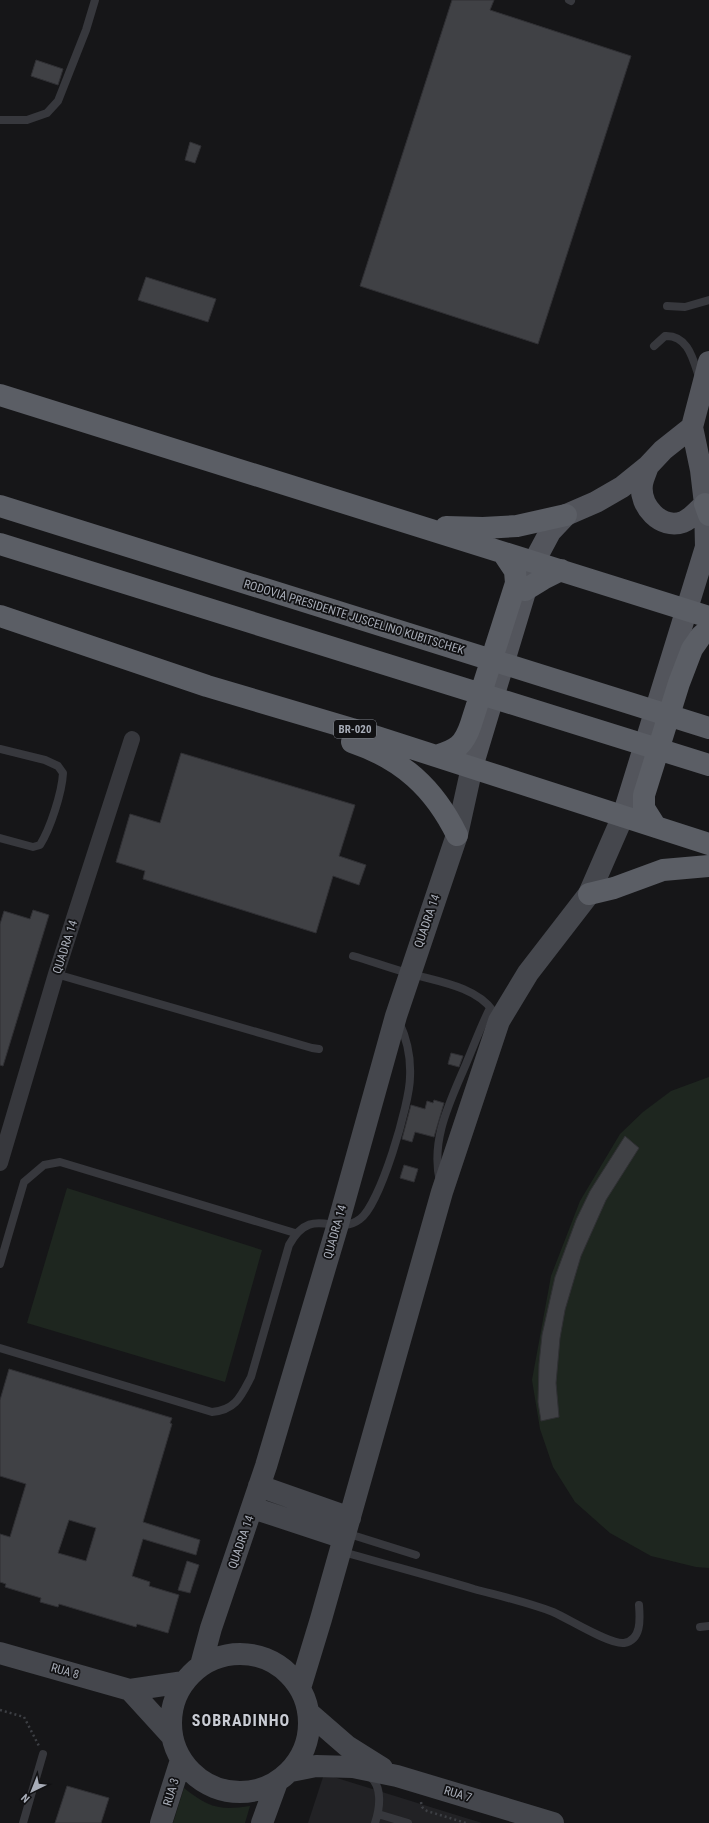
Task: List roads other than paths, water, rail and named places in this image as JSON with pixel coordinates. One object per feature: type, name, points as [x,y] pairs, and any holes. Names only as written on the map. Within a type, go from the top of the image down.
[{"type":"highway","points":[[0,395],[709,617]]},
{"type":"highway","name":"RODOVIA PRESIDENTE JUSCELINO KUBITSCHEK","points":[[0,506],[706,727]]},
{"type":"highway","points":[[419,526],[483,528],[517,526],[566,515]]},
{"type":"highway","points":[[0,544],[700,763]]},
{"type":"highway","points":[[436,756],[456,748],[464,742],[469,729],[516,583],[515,571],[504,553]]},
{"type":"highway","points":[[525,590],[561,570]]},
{"type":"highway","name":"BR-020","points":[[0,616],[208,686],[277,705],[709,844]]},
{"type":"highway","points":[[656,827],[644,808],[644,795],[681,676],[692,649],[701,636],[709,629]]},
{"type":"highway","points":[[208,686],[274,716],[374,750],[418,778],[446,814],[457,835]]},
{"type":"highway","points":[[589,894],[614,888],[663,870],[709,866]]},
{"type":"main road","points":[[300,1688],[322,1619],[442,1192],[495,1014],[589,894],[623,816],[707,546],[706,494],[692,427],[709,362]]},
{"type":"main road","points":[[472,767],[534,562],[550,532],[566,515],[596,502],[622,487],[648,466],[663,450],[692,427]]},
{"type":"main road","points":[[648,466],[642,484],[643,496],[649,508],[658,520],[670,525],[684,522],[706,494]]},
{"type":"main road","name":"QUADRA 14","points":[[201,1665],[211,1628],[253,1508],[338,1224],[396,1016],[457,835],[472,767]]},
{"type":"main road","points":[[259,1486],[345,1535]]},
{"type":"main road","points":[[253,1508],[345,1535]]},
{"type":"main road","name":"RUA 8","points":[[0,1653],[130,1690],[184,1682]]},
{"type":"main road","points":[[262,1823],[284,1777],[303,1754],[309,1734],[309,1713],[300,1688],[285,1670],[266,1659],[259,1657],[244,1654],[222,1656],[201,1665],[184,1682],[175,1698],[170,1716],[171,1735],[181,1760],[198,1778],[208,1785],[225,1791],[243,1793],[261,1790],[284,1777]]},
{"type":"main road","points":[[130,1690],[171,1735]]},
{"type":"main road","points":[[309,1713],[346,1746],[397,1776]]},
{"type":"main road","name":"RUA 3","points":[[161,1823],[181,1760]]},
{"type":"main road","name":"RUA 7","points":[[284,1777],[316,1766],[361,1769],[397,1776],[553,1823]]},
{"type":"street","name":"QUADRA 14","points":[[1,1159],[56,974],[132,739]]},
{"type":"lane","points":[[0,120],[27,120],[34,118],[47,113],[58,101],[86,30],[95,0]]},
{"type":"lane","points":[[667,306],[685,307],[709,300]]},
{"type":"lane","points":[[654,346],[665,336],[678,338],[685,344],[691,355],[702,386]]},
{"type":"lane","points":[[0,749],[45,760],[58,766],[63,773],[62,784],[56,804],[45,837],[40,846],[33,847],[0,838]]},
{"type":"lane","points":[[352,956],[409,974],[443,981],[461,988],[478,998],[495,1014]]},
{"type":"lane","points":[[56,974],[319,1049]]},
{"type":"lane","points":[[0,1348],[212,1412],[222,1411],[232,1406],[241,1396],[251,1377],[289,1245],[295,1233],[302,1227],[318,1222],[338,1224],[355,1222],[361,1219],[368,1210],[392,1154],[404,1111],[410,1079],[410,1059],[406,1036],[396,1016]]},
{"type":"lane","points":[[0,1264],[24,1182],[44,1165],[60,1162],[295,1233]]},
{"type":"lane","points":[[345,1535],[416,1555]]},
{"type":"lane","points":[[345,1535],[567,1618],[617,1643],[625,1643],[632,1639],[639,1630],[639,1605]]},
{"type":"lane","points":[[700,1627],[709,1626]]},
{"type":"lane","points":[[23,1823],[43,1754]]},
{"type":"lane","points":[[361,1769],[374,1780],[379,1790],[378,1814],[375,1823]]},
{"type":"lane","points":[[378,1814],[408,1823]]},
{"type":"district","name":"SOBRADINHO","points":[[241,1720]]}]
